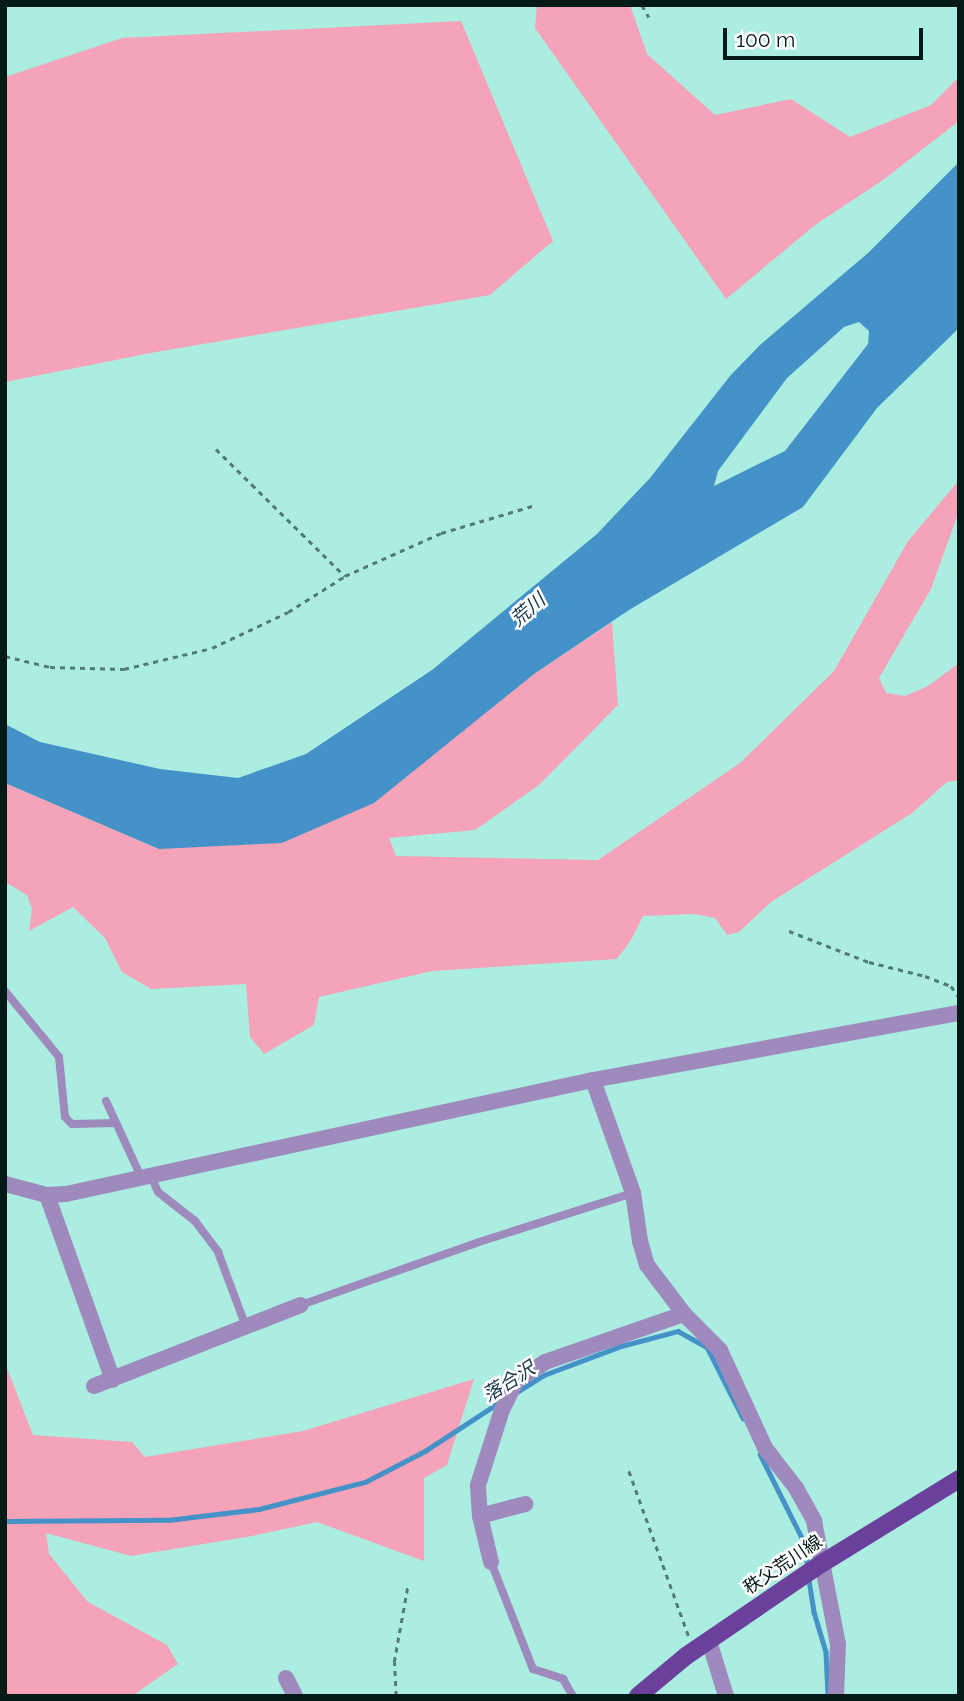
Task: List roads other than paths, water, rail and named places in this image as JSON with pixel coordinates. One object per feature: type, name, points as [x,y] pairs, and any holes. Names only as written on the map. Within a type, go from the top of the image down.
[{"type":"main road","name":"秩父荒川線","points":[[638,1696],[701,1646],[821,1564],[956,1485]]},
{"type":"street","points":[[5,1184],[47,1195],[147,1178],[593,1080],[959,1013]]},
{"type":"street","points":[[593,1080],[633,1193],[640,1241],[647,1265],[684,1314],[720,1350],[765,1448],[805,1502],[814,1521],[821,1564],[833,1604],[838,1644],[836,1696]]},
{"type":"street","points":[[47,1195],[113,1380]]},
{"type":"street","points":[[94,1386],[301,1305]]},
{"type":"street","points":[[491,1562],[480,1516],[478,1485],[502,1410],[516,1381],[545,1362],[684,1314]]},
{"type":"street","points":[[480,1516],[525,1504]]},
{"type":"street","points":[[701,1646],[726,1696]]},
{"type":"street","points":[[286,1678],[295,1696]]},
{"type":"lane","points":[[5,991],[59,1057],[65,1117],[72,1124],[116,1123]]},
{"type":"lane","points":[[106,1101],[147,1178],[158,1192],[195,1221],[218,1252],[246,1327]]},
{"type":"lane","points":[[301,1305],[476,1243],[633,1193]]},
{"type":"lane","points":[[491,1562],[533,1669],[563,1679],[573,1696]]},
{"type":"water","name":"荒川","points":[[959,162],[959,328],[877,408],[803,507],[629,610],[534,674],[374,803],[282,843],[159,849],[5,783],[5,724],[40,742],[160,769],[238,778],[306,754],[432,670],[597,534],[650,478],[730,376],[760,345],[868,253]],"holes":[[[859,322],[869,331],[868,344],[785,451],[714,486],[718,471],[787,378],[844,327]]]},
{"type":"waterway","name":"落合沢","points":[[517,1392],[544,1375],[621,1346],[678,1331],[707,1347],[743,1418]]},
{"type":"waterway","name":"落合沢","points":[[5,1521],[168,1520],[259,1509],[365,1482],[425,1451],[500,1402]]},
{"type":"waterway","name":"落合沢","points":[[760,1454],[804,1542],[808,1568]]},
{"type":"waterway","name":"落合沢","points":[[809,1580],[814,1612],[826,1652],[828,1696]]}]
